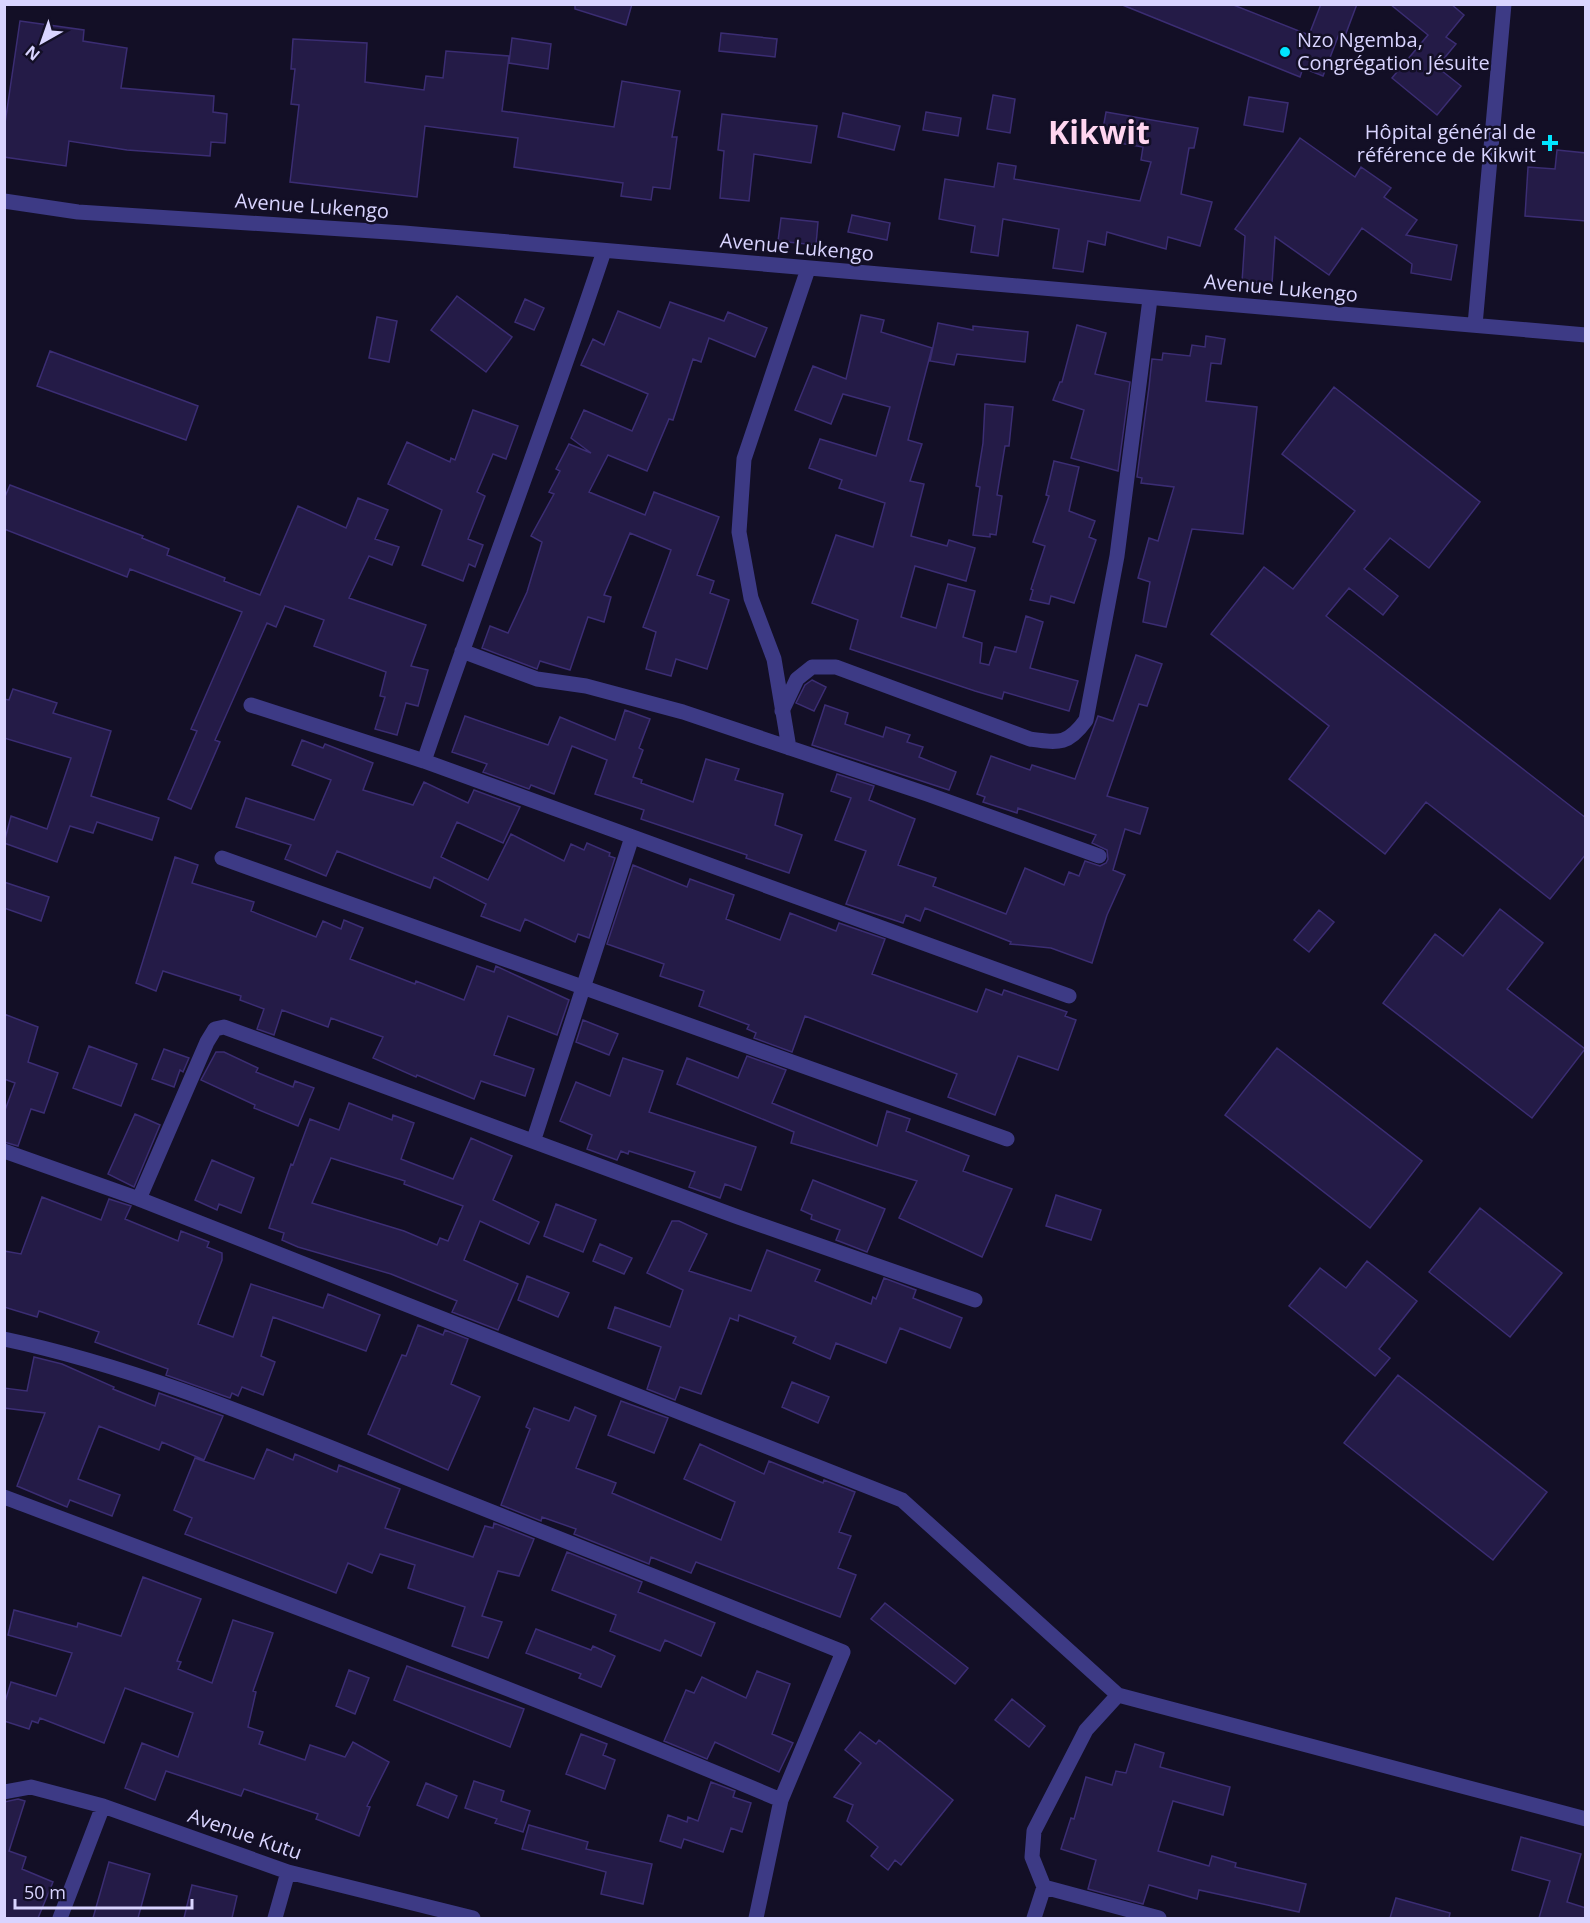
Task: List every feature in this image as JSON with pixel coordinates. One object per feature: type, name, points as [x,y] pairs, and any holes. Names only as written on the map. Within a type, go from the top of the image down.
[{"type":"street","points":[[1475,325],[1504,4]]},
{"type":"street","name":"Avenue Lukengo","points":[[4,201],[78,212],[404,233],[1586,335]]},
{"type":"street","points":[[424,761],[462,651],[554,404],[604,251]]},
{"type":"street","points":[[789,748],[774,658],[752,598],[739,532],[744,459],[808,269]]},
{"type":"street","points":[[782,711],[797,679],[812,667],[836,668],[1030,739],[1057,743],[1075,735],[1086,720],[1117,556],[1150,299]]},
{"type":"street","points":[[462,651],[537,679],[586,686],[683,712],[1099,856]]},
{"type":"street","points":[[251,705],[424,761],[1069,996]]},
{"type":"street","points":[[534,1139],[632,837]]},
{"type":"street","points":[[222,858],[1007,1139]]},
{"type":"street","points":[[139,1199],[215,1029],[224,1027],[534,1139],[738,1217],[975,1300]]},
{"type":"street","points":[[4,1151],[139,1199],[902,1500],[1118,1695],[1586,1819]]},
{"type":"street","points":[[4,1339],[64,1352],[109,1365],[304,1437],[843,1652],[781,1800],[756,1918]]},
{"type":"street","points":[[4,1497],[385,1640],[649,1744],[781,1800]]},
{"type":"street","points":[[1034,1918],[1044,1887],[1032,1857],[1034,1832],[1086,1730],[1118,1695]]},
{"type":"street","name":"Avenue Kutu","points":[[4,1792],[31,1787],[103,1806],[288,1872],[473,1918]]},
{"type":"street","points":[[60,1918],[103,1806]]},
{"type":"street","points":[[275,1918],[288,1872]]},
{"type":"street","points":[[1044,1887],[1159,1918]]},
{"type":"building","points":[[575,4],[632,4],[626,25],[575,9]]},
{"type":"building","name":"Nzo Ngemba, Congrégation Jésuite","points":[[1120,4],[1231,4],[1309,35],[1321,4],[1357,4],[1345,36],[1339,34],[1323,76],[1303,68],[1300,77]]},
{"type":"building","name":"Nzo Ngemba, Congrégation Jésuite","points":[[1390,4],[1451,4],[1464,15],[1446,37],[1456,44],[1437,67],[1461,86],[1437,115],[1392,78],[1428,35]]},
{"type":"building","points":[[20,21],[84,30],[83,41],[127,48],[121,88],[214,96],[213,112],[227,114],[225,143],[211,142],[210,156],[127,150],[69,141],[66,166],[4,157],[4,130]]},
{"type":"building","points":[[721,33],[777,39],[775,57],[719,51]]},
{"type":"building","points":[[512,38],[551,44],[548,69],[509,63]]},
{"type":"building","points":[[293,39],[367,43],[365,82],[424,90],[426,76],[443,78],[446,51],[509,56],[502,111],[614,127],[622,81],[680,91],[672,137],[677,137],[670,189],[653,187],[651,200],[621,196],[623,183],[514,167],[518,138],[425,126],[417,197],[290,182],[299,105],[291,104],[295,69],[291,69]]},
{"type":"building","points":[[993,95],[1015,99],[1010,133],[987,129]]},
{"type":"building","points":[[1249,97],[1288,103],[1283,132],[1244,125]]},
{"type":"building","points":[[926,112],[961,118],[958,136],[923,130]]},
{"type":"building","points":[[1106,112],[1198,128],[1194,148],[1189,148],[1181,194],[1212,202],[1200,246],[1168,237],[1166,249],[1107,232],[1105,245],[1088,241],[1083,272],[1053,268],[1059,229],[1003,219],[998,256],[971,252],[975,226],[939,219],[945,179],[994,187],[998,163],[1016,166],[1014,179],[1140,201],[1151,162],[1141,160],[1143,147],[1101,140]]},
{"type":"building","points":[[843,113],[900,126],[894,150],[838,137]]},
{"type":"building","points":[[722,114],[817,126],[811,163],[754,154],[749,201],[720,198],[724,151],[718,150]]},
{"type":"building","points":[[1300,138],[1355,177],[1361,167],[1391,188],[1384,197],[1417,220],[1406,235],[1457,245],[1451,280],[1411,273],[1412,264],[1362,228],[1329,275],[1275,237],[1272,284],[1242,282],[1245,236],[1235,229]]},
{"type":"building","points":[[1557,150],[1586,153],[1586,221],[1525,216],[1528,167],[1555,169]]},
{"type":"building","points":[[852,215],[890,223],[887,240],[848,232]]},
{"type":"building","points":[[781,218],[818,222],[816,245],[778,241]]},
{"type":"building","points":[[457,296],[512,337],[486,372],[431,330]]},
{"type":"building","points":[[525,299],[544,308],[534,330],[515,322]]},
{"type":"building","points":[[670,302],[724,321],[728,312],[767,328],[755,357],[709,338],[701,362],[693,359],[673,420],[669,419],[647,471],[608,455],[589,492],[645,515],[654,492],[719,517],[697,575],[714,581],[710,593],[729,600],[707,669],[676,659],[671,676],[646,669],[656,632],[643,627],[671,550],[630,533],[604,595],[611,597],[604,622],[588,617],[570,670],[540,661],[537,669],[482,648],[490,626],[508,633],[527,592],[542,542],[531,536],[554,494],[549,492],[560,471],[556,469],[569,444],[591,453],[571,438],[584,410],[632,431],[648,394],[581,365],[593,339],[604,345],[618,311],[660,328]]},
{"type":"building","points":[[861,315],[884,320],[881,332],[932,348],[908,440],[922,444],[910,481],[924,484],[911,536],[947,546],[949,540],[975,548],[966,581],[915,566],[901,617],[936,628],[948,584],[975,591],[963,637],[982,643],[980,663],[989,665],[995,647],[1016,652],[1026,616],[1043,622],[1030,668],[1078,681],[1069,711],[1004,692],[1002,699],[850,649],[858,620],[812,603],[836,535],[873,547],[885,503],[839,488],[842,480],[809,468],[820,439],[876,456],[890,407],[843,394],[831,424],[795,410],[813,366],[846,379]]},
{"type":"building","points":[[377,317],[397,321],[389,362],[369,358]]},
{"type":"building","points":[[938,323],[973,330],[973,326],[1028,332],[1025,362],[957,354],[954,365],[930,361]]},
{"type":"building","points":[[1077,325],[1106,333],[1095,374],[1130,382],[1118,471],[1071,458],[1084,410],[1053,400],[1062,382]]},
{"type":"building","points":[[1206,336],[1225,339],[1221,364],[1211,363],[1206,401],[1257,407],[1243,534],[1192,529],[1166,627],[1143,622],[1150,582],[1138,578],[1149,538],[1158,541],[1174,487],[1141,483],[1142,478],[1137,477],[1152,359],[1162,360],[1163,353],[1190,356],[1192,345],[1205,347]]},
{"type":"building","points":[[50,351],[198,406],[186,440],[37,386]]},
{"type":"building","points":[[1334,387],[1480,502],[1429,568],[1390,538],[1364,569],[1398,596],[1383,615],[1349,588],[1326,616],[1586,818],[1586,854],[1550,899],[1426,802],[1385,854],[1289,779],[1329,726],[1211,634],[1264,567],[1293,589],[1355,511],[1282,454]]},
{"type":"building","points":[[985,404],[1013,407],[1009,446],[1005,446],[997,495],[1002,496],[996,535],[990,534],[990,537],[973,535],[980,487],[976,486],[983,443]]},
{"type":"building","points":[[473,410],[518,426],[506,459],[493,454],[477,492],[485,496],[468,539],[483,545],[475,567],[469,564],[463,581],[422,565],[442,510],[388,484],[407,442],[450,462],[451,458],[455,460]]},
{"type":"building","points":[[1054,461],[1079,467],[1069,511],[1095,521],[1089,537],[1096,540],[1074,603],[1051,596],[1049,604],[1030,600],[1033,590],[1031,589],[1045,546],[1033,542],[1049,496],[1046,495]]},
{"type":"building","points":[[10,485],[143,536],[142,538],[169,549],[167,555],[260,595],[298,506],[346,528],[358,498],[388,510],[375,539],[399,547],[392,565],[369,556],[349,598],[426,625],[411,666],[428,670],[418,706],[406,703],[397,735],[375,729],[385,697],[380,696],[386,672],[314,646],[324,620],[285,606],[276,627],[267,623],[215,740],[220,742],[191,809],[168,799],[197,731],[191,729],[242,612],[130,569],[127,577],[4,529],[4,499]]},
{"type":"building","points":[[1136,655],[1162,664],[1147,706],[1139,704],[1107,796],[1148,808],[1140,834],[1125,829],[1113,870],[1125,875],[1107,915],[1092,963],[1051,948],[1010,944],[1011,942],[925,908],[920,921],[906,915],[903,923],[846,904],[866,851],[835,840],[851,798],[831,791],[837,774],[874,786],[869,800],[915,819],[898,865],[936,878],[933,886],[1006,914],[1025,868],[1064,885],[1069,872],[1079,876],[1085,861],[1100,866],[1106,863],[1107,850],[1092,843],[1096,835],[1018,808],[1017,813],[983,802],[985,797],[977,794],[991,756],[1030,770],[1032,765],[1075,779],[1098,716],[1113,721]]},
{"type":"building","points":[[812,680],[826,687],[814,711],[796,703],[805,685]]},
{"type":"building","points":[[13,689],[57,703],[53,713],[111,731],[91,796],[159,818],[152,840],[97,822],[93,833],[70,826],[57,862],[4,843],[11,816],[47,829],[71,758],[4,738],[4,699],[9,700]]},
{"type":"building","points":[[825,705],[848,713],[845,724],[883,737],[886,727],[910,735],[907,742],[923,747],[919,757],[956,772],[949,790],[812,745]]},
{"type":"building","points":[[625,710],[650,719],[639,748],[643,750],[633,777],[642,780],[641,783],[693,802],[706,759],[739,769],[735,780],[783,794],[775,825],[802,835],[789,873],[746,858],[747,855],[641,819],[644,810],[595,794],[607,760],[572,746],[554,794],[531,785],[529,789],[483,772],[487,764],[452,752],[465,716],[548,745],[560,717],[615,740]]},
{"type":"building","points":[[302,740],[323,748],[325,744],[373,763],[363,790],[413,805],[424,782],[468,803],[474,790],[520,807],[503,843],[457,822],[441,857],[488,880],[511,834],[564,861],[571,844],[584,850],[587,843],[610,853],[609,856],[615,858],[589,938],[578,934],[575,942],[525,919],[520,931],[481,916],[486,904],[434,877],[430,888],[337,851],[326,876],[285,859],[291,845],[236,827],[246,798],[314,820],[331,780],[292,765]]},
{"type":"building","points":[[175,857],[198,865],[192,883],[254,902],[251,911],[316,937],[323,921],[341,929],[344,920],[363,928],[350,959],[415,984],[416,981],[464,1000],[477,966],[494,972],[496,966],[569,1000],[557,1035],[508,1016],[494,1055],[534,1069],[525,1096],[481,1081],[474,1099],[417,1075],[416,1077],[373,1058],[383,1037],[331,1018],[328,1027],[282,1010],[274,1035],[257,1029],[264,1009],[240,1000],[241,996],[163,971],[156,991],[136,983]]},
{"type":"building","points":[[633,865],[687,887],[690,879],[734,895],[726,919],[780,940],[790,913],[836,931],[839,923],[885,939],[872,974],[977,1012],[986,989],[1002,995],[1004,990],[1067,1012],[1065,1016],[1076,1020],[1058,1070],[1018,1056],[995,1115],[948,1097],[957,1074],[805,1016],[792,1052],[754,1038],[756,1033],[747,1029],[749,1025],[699,1006],[704,991],[660,976],[664,964],[607,944]]},
{"type":"building","points":[[4,882],[49,897],[41,921],[4,908]]},
{"type":"building","points":[[1500,909],[1543,943],[1507,989],[1585,1049],[1532,1118],[1383,1003],[1435,934],[1463,956]]},
{"type":"building","points":[[1319,910],[1334,922],[1309,952],[1294,940]]},
{"type":"building","points":[[4,1014],[38,1027],[28,1062],[58,1073],[44,1113],[31,1109],[18,1146],[4,1142],[4,1113],[15,1083],[4,1079]]},
{"type":"building","points":[[583,1020],[618,1034],[609,1055],[576,1042]]},
{"type":"building","points":[[89,1046],[137,1064],[121,1106],[73,1088]]},
{"type":"building","points":[[1277,1048],[1422,1161],[1370,1228],[1225,1115]]},
{"type":"building","points":[[164,1049],[189,1058],[183,1072],[180,1070],[174,1087],[152,1079]]},
{"type":"building","points":[[216,1052],[224,1052],[258,1068],[256,1072],[293,1087],[295,1081],[314,1088],[298,1126],[254,1108],[255,1105],[201,1080]]},
{"type":"building","points":[[747,1056],[786,1070],[772,1103],[877,1146],[887,1111],[910,1119],[906,1131],[969,1156],[963,1171],[1012,1189],[982,1257],[899,1218],[917,1181],[791,1143],[794,1132],[677,1084],[687,1058],[738,1078]]},
{"type":"building","points":[[623,1058],[663,1071],[649,1112],[756,1147],[741,1190],[725,1184],[720,1198],[689,1187],[695,1172],[629,1151],[628,1154],[621,1151],[617,1160],[587,1149],[592,1135],[560,1121],[576,1082],[610,1096]]},
{"type":"building","points":[[349,1103],[392,1120],[393,1115],[414,1123],[401,1159],[453,1179],[471,1138],[512,1156],[493,1200],[539,1222],[529,1244],[480,1221],[464,1260],[518,1284],[498,1330],[452,1312],[457,1301],[391,1274],[298,1247],[282,1240],[284,1233],[269,1228],[291,1164],[293,1165],[310,1119],[339,1130]],"holes":[[[331,1158],[405,1181],[404,1184],[463,1206],[448,1241],[440,1238],[437,1245],[404,1231],[312,1203]]]},
{"type":"building","points":[[135,1114],[160,1125],[134,1187],[108,1174]]},
{"type":"building","points":[[212,1160],[254,1178],[241,1213],[219,1204],[217,1210],[195,1200]]},
{"type":"building","points":[[813,1180],[885,1209],[867,1252],[836,1240],[840,1230],[811,1219],[812,1215],[801,1210]]},
{"type":"building","points":[[1056,1195],[1101,1210],[1091,1240],[1046,1226]]},
{"type":"building","points":[[42,1197],[101,1220],[109,1199],[131,1206],[125,1219],[178,1241],[181,1231],[209,1242],[207,1247],[222,1253],[222,1260],[198,1324],[233,1337],[251,1284],[323,1308],[328,1294],[380,1315],[366,1351],[273,1317],[261,1356],[275,1362],[263,1395],[242,1387],[238,1396],[232,1393],[230,1398],[166,1375],[168,1369],[95,1342],[99,1332],[39,1311],[37,1317],[4,1307],[4,1251],[21,1254]]},
{"type":"building","points":[[556,1204],[596,1220],[583,1252],[544,1236]]},
{"type":"building","points":[[1480,1208],[1562,1273],[1510,1337],[1429,1272]]},
{"type":"building","points":[[672,1221],[679,1221],[707,1234],[689,1271],[751,1291],[767,1250],[820,1270],[815,1281],[871,1304],[873,1297],[876,1299],[884,1278],[916,1290],[913,1298],[962,1318],[950,1348],[900,1328],[886,1363],[836,1343],[830,1359],[793,1343],[796,1337],[739,1315],[738,1321],[730,1318],[701,1394],[680,1387],[675,1400],[647,1389],[661,1347],[608,1328],[615,1307],[670,1327],[683,1290],[647,1273]]},
{"type":"building","points":[[600,1244],[632,1258],[624,1274],[593,1261]]},
{"type":"building","points":[[1367,1261],[1417,1301],[1379,1349],[1390,1358],[1375,1376],[1289,1306],[1320,1268],[1346,1288]]},
{"type":"building","points":[[527,1276],[569,1293],[558,1317],[518,1300]]},
{"type":"building","points":[[418,1325],[443,1335],[445,1330],[468,1339],[451,1384],[480,1397],[448,1470],[368,1434],[402,1355],[406,1356]]},
{"type":"building","points":[[34,1357],[62,1364],[155,1406],[159,1393],[223,1416],[204,1460],[162,1442],[159,1450],[99,1426],[78,1479],[120,1495],[112,1516],[70,1500],[67,1507],[17,1486],[45,1413],[4,1408],[4,1388],[27,1391]]},
{"type":"building","points":[[1398,1375],[1547,1492],[1493,1560],[1344,1443]]},
{"type":"building","points":[[792,1382],[829,1397],[818,1423],[782,1407]]},
{"type":"building","points":[[621,1401],[668,1418],[654,1453],[608,1435]]},
{"type":"building","points":[[575,1407],[596,1416],[576,1468],[616,1483],[612,1493],[721,1540],[735,1502],[684,1479],[700,1444],[764,1474],[769,1461],[823,1483],[824,1480],[855,1492],[839,1532],[851,1536],[838,1568],[856,1575],[840,1617],[696,1562],[691,1573],[651,1557],[649,1564],[574,1534],[576,1529],[542,1517],[541,1521],[501,1505],[530,1429],[526,1427],[534,1408],[569,1421]]},
{"type":"building","points":[[267,1449],[293,1460],[295,1454],[337,1472],[339,1465],[400,1489],[385,1528],[473,1557],[485,1526],[493,1528],[494,1523],[534,1539],[519,1576],[498,1571],[482,1616],[502,1622],[488,1658],[452,1646],[465,1607],[408,1588],[415,1565],[380,1554],[372,1573],[348,1563],[336,1593],[185,1534],[192,1518],[174,1510],[195,1458],[254,1479]]},
{"type":"building","points":[[567,1552],[642,1582],[638,1592],[715,1623],[701,1656],[665,1640],[660,1651],[610,1631],[616,1615],[552,1590]]},
{"type":"building","points":[[143,1577],[201,1599],[177,1661],[181,1662],[178,1669],[212,1683],[233,1620],[273,1633],[253,1691],[256,1692],[248,1727],[263,1732],[259,1744],[305,1760],[310,1745],[345,1757],[353,1742],[389,1762],[367,1806],[370,1807],[359,1836],[316,1819],[318,1814],[244,1789],[241,1796],[166,1771],[155,1800],[125,1788],[142,1743],[178,1757],[193,1713],[125,1688],[104,1743],[40,1718],[38,1723],[32,1721],[29,1729],[4,1721],[4,1705],[11,1682],[56,1696],[72,1653],[8,1635],[14,1610],[77,1627],[78,1623],[121,1636]]},
{"type":"building","points":[[885,1603],[968,1668],[955,1684],[871,1619]]},
{"type":"building","points":[[536,1629],[591,1650],[593,1646],[615,1656],[601,1687],[579,1678],[581,1674],[526,1653]]},
{"type":"building","points":[[407,1666],[524,1709],[510,1747],[394,1700]]},
{"type":"building","points":[[349,1670],[369,1678],[355,1714],[336,1706]]},
{"type":"building","points":[[757,1671],[790,1684],[772,1734],[793,1743],[779,1772],[715,1742],[707,1759],[664,1741],[686,1690],[694,1693],[702,1677],[746,1698]]},
{"type":"building","points":[[1012,1699],[1045,1726],[1029,1747],[995,1720]]},
{"type":"building","points":[[860,1732],[876,1744],[879,1740],[953,1800],[901,1865],[895,1860],[888,1870],[871,1856],[878,1847],[847,1821],[853,1805],[834,1797],[861,1763],[845,1750]]},
{"type":"building","points":[[581,1734],[607,1744],[603,1755],[615,1760],[605,1789],[566,1774]]},
{"type":"building","points":[[1135,1744],[1164,1753],[1160,1767],[1230,1787],[1223,1815],[1173,1801],[1158,1851],[1209,1866],[1212,1856],[1236,1863],[1235,1867],[1306,1884],[1299,1912],[1199,1890],[1197,1899],[1149,1885],[1143,1904],[1088,1889],[1096,1860],[1061,1849],[1071,1818],[1074,1819],[1086,1777],[1112,1785],[1116,1771],[1126,1773]]},
{"type":"building","points":[[474,1781],[504,1791],[501,1801],[530,1811],[523,1832],[495,1823],[497,1819],[465,1808]]},
{"type":"building","points":[[711,1782],[735,1791],[733,1797],[751,1803],[742,1832],[731,1828],[723,1852],[684,1839],[681,1848],[660,1841],[668,1815],[687,1822],[688,1817],[698,1821]]},
{"type":"building","points":[[426,1783],[457,1796],[448,1818],[417,1805]]},
{"type":"building","points":[[18,1799],[25,1801],[9,1851],[26,1857],[22,1869],[53,1882],[38,1918],[4,1918],[4,1802]]},
{"type":"building","points":[[529,1825],[588,1842],[586,1849],[652,1864],[643,1904],[601,1894],[606,1872],[522,1849]]},
{"type":"building","points":[[1521,1837],[1581,1854],[1567,1902],[1586,1908],[1586,1918],[1539,1918],[1550,1881],[1512,1870]]},
{"type":"building","points":[[109,1862],[150,1874],[138,1918],[93,1918]]},
{"type":"building","points":[[192,1885],[237,1896],[232,1918],[184,1918]]},
{"type":"building","points":[[1396,1898],[1450,1913],[1449,1918],[1390,1918]]},
{"type":"place","name":"Nzo Ngemba, Congrégation Jésuite","points":[[1285,52]]},
{"type":"place","name":"Hôpital général de référence de Kikwit","points":[[1550,143]]},
{"type":"district","name":"Kikwit","points":[[1099,133]]}]
